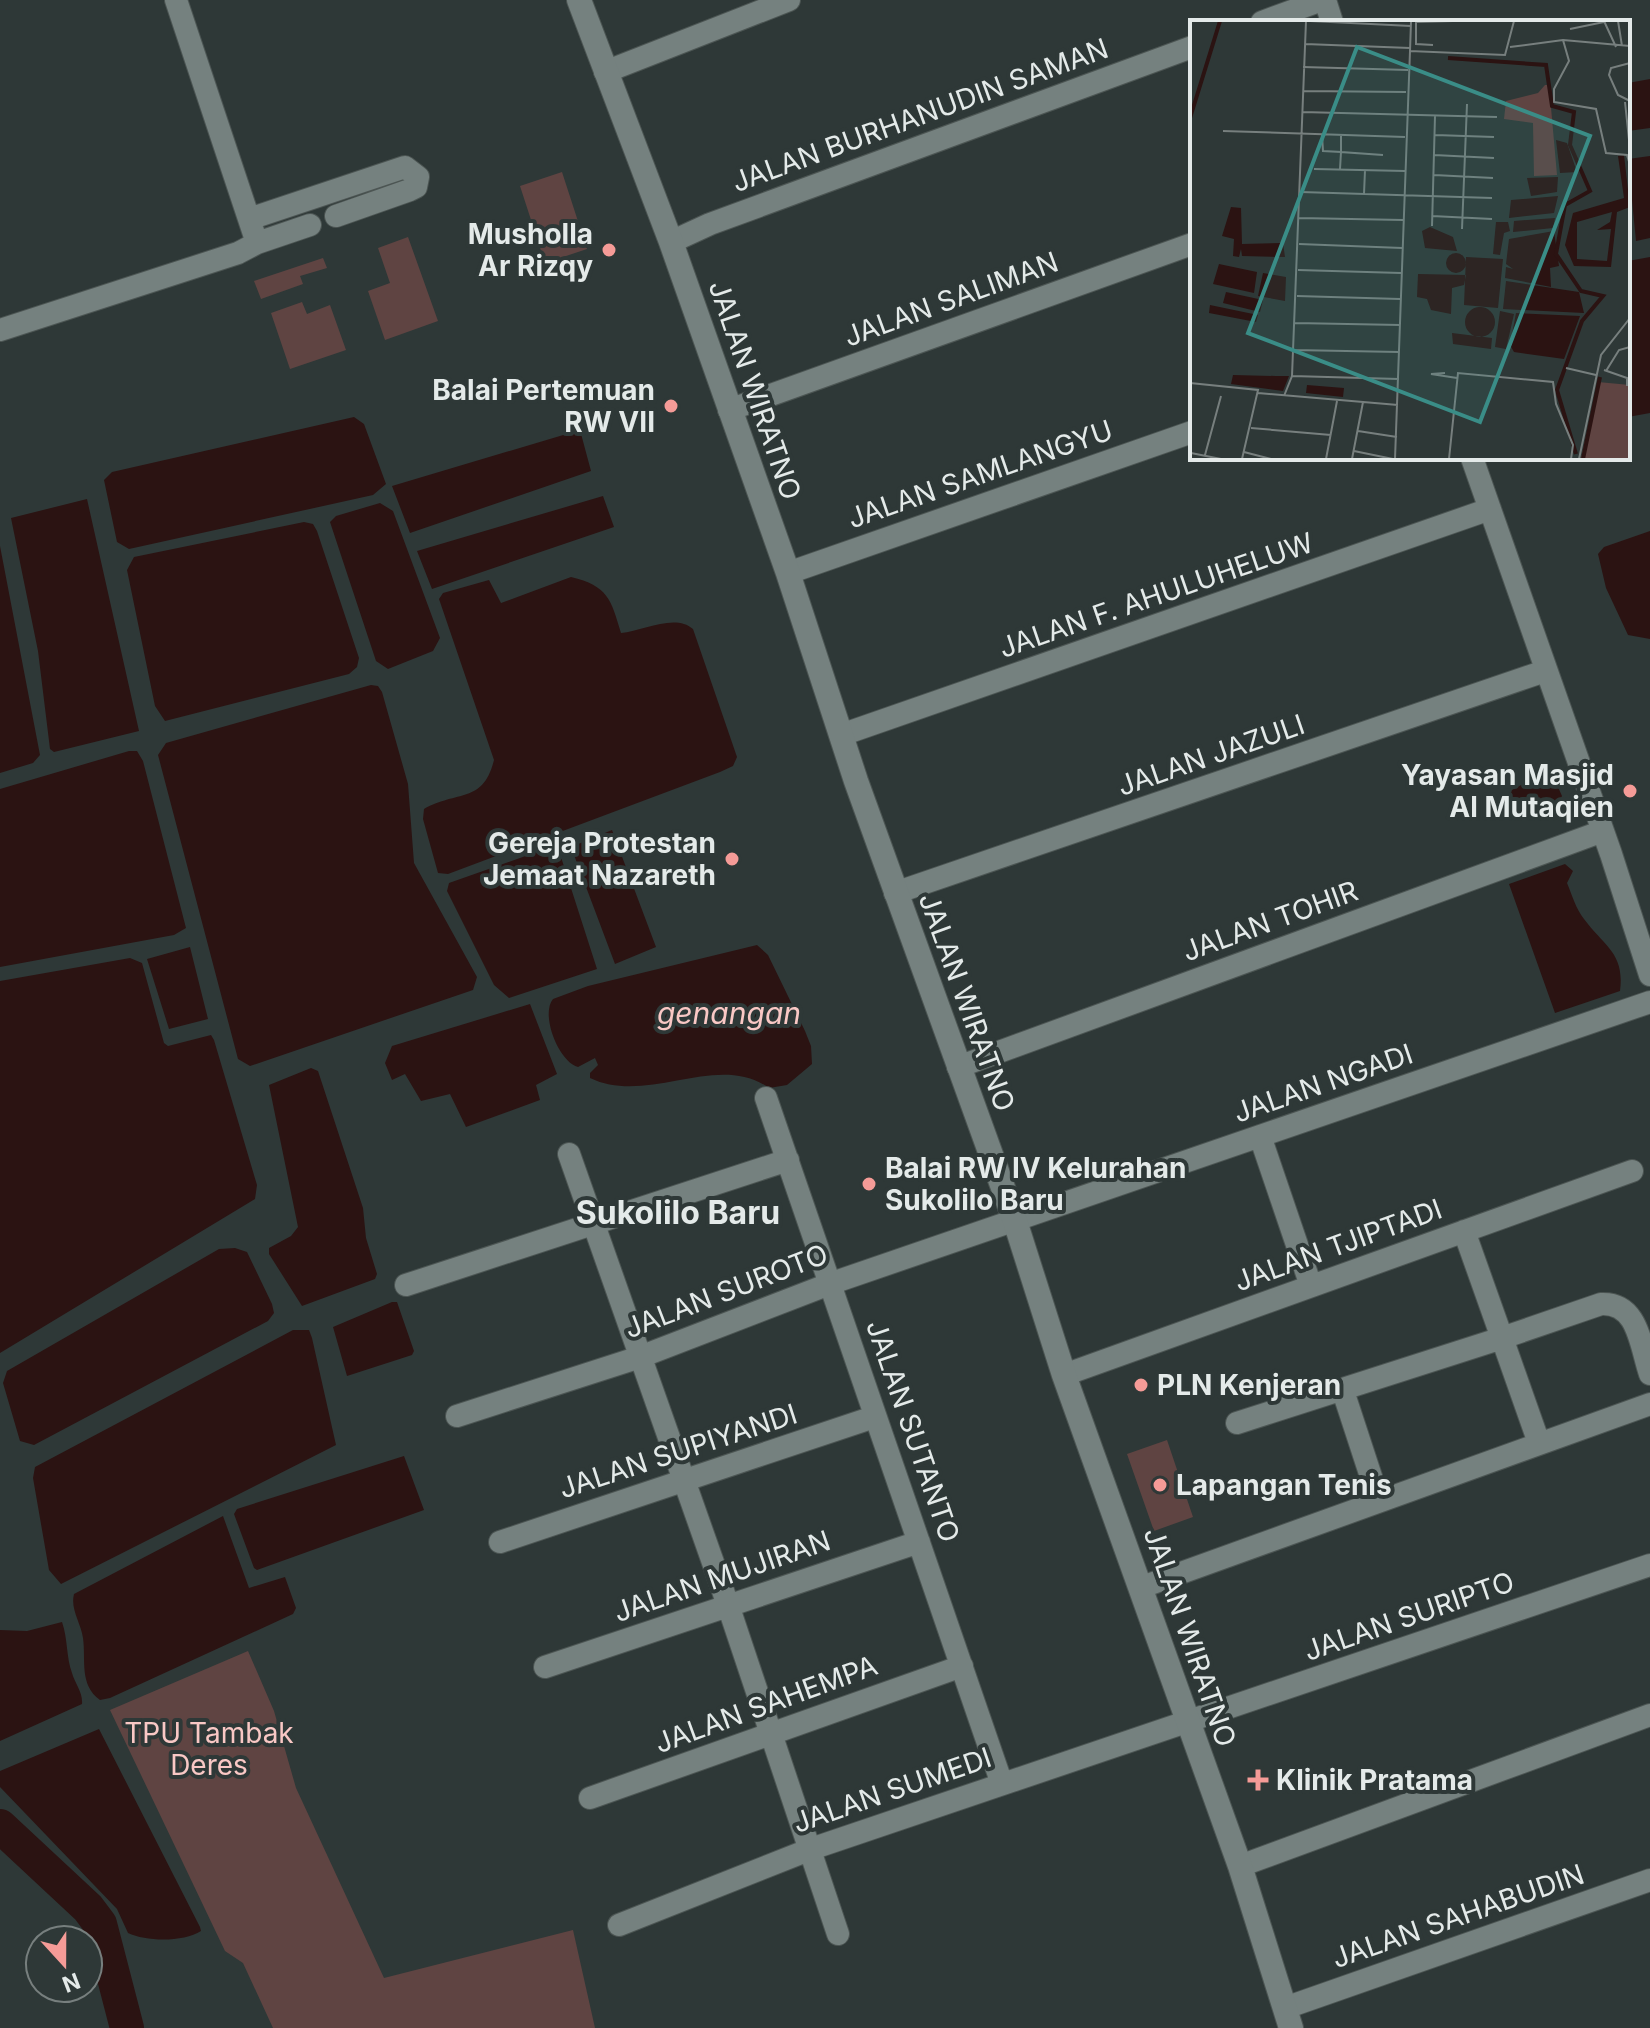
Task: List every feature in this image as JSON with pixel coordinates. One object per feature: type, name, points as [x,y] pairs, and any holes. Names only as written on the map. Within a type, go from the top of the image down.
[{"type":"main road","name":"JALAN WIRATNO","points":[[579,0],[671,242],[788,573],[895,893],[1015,1221],[1064,1375],[1240,1866],[1288,2018]]},
{"type":"street","points":[[176,0],[257,243]]},
{"type":"street","points":[[605,72],[789,0]]},
{"type":"street","points":[[1268,20],[1323,0],[1331,20]]},
{"type":"street","name":"JALAN BURHANUDIN SAMAN","points":[[671,242],[710,224],[1190,48]]},
{"type":"street","points":[[249,219],[405,167],[415,172],[416,187],[336,216]]},
{"type":"street","points":[[0,330],[238,253],[257,243],[310,225]]},
{"type":"street","name":"JALAN SALIMAN","points":[[729,410],[1190,245]]},
{"type":"street","name":"JALAN SAMLANGYU","points":[[788,573],[1190,433]]},
{"type":"street","points":[[1473,460],[1603,831],[1650,975]]},
{"type":"street","name":"JALAN F. AHULUHELUW","points":[[841,735],[1490,509]]},
{"type":"street","name":"JALAN JAZULI","points":[[895,893],[1545,671]]},
{"type":"street","name":"JALAN TOHIR","points":[[958,1067],[1603,831]]},
{"type":"street","name":"JALAN NGADI","points":[[1015,1221],[1650,1002]]},
{"type":"street","name":"JALAN SUTANTO","points":[[766,1098],[1002,1784]]},
{"type":"street","points":[[1260,1136],[1311,1286]]},
{"type":"street","points":[[569,1154],[682,1483],[728,1605],[838,1934]]},
{"type":"street","points":[[406,1285],[788,1160]]},
{"type":"street","name":"JALAN TJIPTADI","points":[[1064,1375],[1632,1171]]},
{"type":"street","name":"JALAN SUROTO","points":[[457,1416],[640,1357],[832,1283],[1015,1221]]},
{"type":"street","points":[[1464,1231],[1539,1443]]},
{"type":"street","points":[[1237,1423],[1343,1391],[1601,1304],[1617,1303],[1630,1317],[1650,1374]]},
{"type":"street","points":[[1343,1391],[1379,1501]]},
{"type":"street","points":[[1142,1587],[1650,1404]]},
{"type":"street","name":"JALAN SUPIYANDI","points":[[500,1542],[874,1417]]},
{"type":"street","name":"JALAN MUJIRAN","points":[[545,1667],[919,1542]]},
{"type":"street","name":"JALAN SURIPTO","points":[[1188,1723],[1650,1565]]},
{"type":"street","name":"JALAN SAHEMPA","points":[[590,1798],[962,1666]]},
{"type":"street","points":[[1240,1866],[1650,1715]]},
{"type":"street","name":"JALAN SUMEDI","points":[[619,1925],[811,1849],[1188,1723]]},
{"type":"street","name":"JALAN SAHABUDIN","points":[[1288,2018],[1650,1880]]},
{"type":"green space","points":[[562,172],[587,249],[545,263],[520,186]]},
{"type":"green space","points":[[408,237],[438,321],[385,340],[368,291],[390,283],[378,248]]},
{"type":"green space","points":[[323,258],[327,268],[300,276],[303,284],[261,299],[254,281]]},
{"type":"green space","points":[[302,302],[307,314],[330,305],[346,350],[290,369],[271,313]]},
{"type":"green space","name":"Lapangan Tenis","points":[[1167,1440],[1193,1517],[1154,1531],[1127,1454]]},
{"type":"green space","name":"TPU Tambak Deres","points":[[248,1651],[274,1711],[296,1788],[384,1978],[573,1930],[595,2028],[273,2028],[243,1963],[225,1951],[110,1710]]},
{"type":"water","points":[[1650,79],[1650,128],[1630,131],[1630,83]]},
{"type":"water","points":[[1650,156],[1650,238],[1636,241],[1630,180],[1630,159]]},
{"type":"water","points":[[1650,257],[1650,413],[1630,417],[1630,261]]},
{"type":"water","points":[[354,417],[364,424],[386,484],[373,495],[129,549],[117,542],[104,480],[112,472]]},
{"type":"water","points":[[580,430],[591,471],[410,533],[392,486]]},
{"type":"water","points":[[603,496],[614,527],[432,589],[417,551]]},
{"type":"water","points":[[87,499],[139,731],[54,752],[50,749],[38,651],[11,518]]},
{"type":"water","points":[[380,503],[393,511],[440,638],[433,651],[388,669],[376,661],[330,522],[336,516]]},
{"type":"water","points":[[304,522],[313,524],[317,531],[359,658],[357,667],[349,674],[165,721],[155,706],[127,570],[134,557]]},
{"type":"water","points":[[1650,531],[1650,639],[1628,635],[1606,588],[1598,554],[1604,547]]},
{"type":"water","points":[[0,546],[40,755],[33,763],[0,773]]},
{"type":"water","points":[[571,577],[593,585],[606,596],[621,633],[668,623],[686,624],[693,629],[737,757],[733,766],[448,874],[438,873],[423,819],[424,809],[476,790],[489,774],[494,760],[439,599],[443,593],[489,580],[501,603]]},
{"type":"water","points":[[371,685],[378,686],[382,692],[408,784],[414,863],[477,977],[473,990],[250,1066],[238,1059],[158,755],[166,743]]},
{"type":"water","points":[[137,751],[143,761],[186,928],[174,935],[0,967],[0,789]]},
{"type":"water","points":[[1554,778],[1562,796],[1560,800],[1521,812],[1510,796],[1512,790],[1523,784],[1529,789],[1536,788],[1538,782]]},
{"type":"water","points":[[612,830],[656,947],[615,964],[571,847]]},
{"type":"water","points":[[548,848],[561,857],[597,969],[509,998],[494,985],[447,891],[449,883]]},
{"type":"water","points":[[1565,864],[1573,871],[1567,883],[1579,911],[1611,951],[1621,978],[1620,991],[1555,1013],[1509,884]]},
{"type":"water","name":"genangan","points":[[757,945],[768,955],[811,1046],[812,1064],[787,1085],[769,1088],[749,1078],[727,1075],[635,1086],[612,1085],[590,1078],[590,1073],[598,1065],[595,1058],[578,1067],[558,1048],[550,1026],[553,999],[588,986]]},
{"type":"water","points":[[190,947],[208,1019],[169,1029],[147,959]]},
{"type":"water","points":[[130,958],[142,963],[164,1043],[168,1046],[211,1035],[214,1040],[257,1185],[255,1199],[0,1353],[0,981]]},
{"type":"water","points":[[530,1004],[557,1074],[536,1085],[540,1100],[466,1127],[450,1094],[421,1101],[405,1074],[392,1080],[385,1063],[392,1046]]},
{"type":"water","points":[[311,1068],[318,1071],[363,1208],[366,1238],[377,1274],[375,1279],[302,1306],[269,1254],[269,1248],[291,1236],[298,1227],[269,1085]]},
{"type":"water","points":[[235,1248],[247,1252],[272,1304],[274,1313],[268,1321],[34,1445],[20,1441],[3,1383],[7,1371],[219,1249]]},
{"type":"water","points":[[397,1302],[414,1351],[412,1355],[347,1376],[333,1327]]},
{"type":"water","points":[[293,1330],[309,1330],[312,1338],[336,1445],[61,1584],[49,1570],[33,1478],[35,1467]]},
{"type":"water","points":[[404,1456],[424,1510],[257,1570],[254,1568],[234,1514],[237,1509]]},
{"type":"water","points":[[223,1516],[249,1588],[285,1577],[296,1608],[293,1614],[100,1700],[86,1680],[83,1638],[73,1605],[74,1594]]},
{"type":"water","points":[[62,1622],[70,1667],[82,1704],[0,1741],[0,1630],[27,1631]]},
{"type":"water","points":[[99,1729],[200,1927],[201,1931],[194,1935],[165,1940],[128,1933],[117,1909],[0,1787],[0,1771]]},
{"type":"waterway","points":[[0,1826],[88,1908],[100,1924],[127,2028]]},
{"type":"place","name":"Musholla Ar Rizqy","points":[[609,250]]},
{"type":"place","name":"Balai Pertemuan RW VII","points":[[671,406]]},
{"type":"place","name":"Yayasan Masjid Al Mutaqien","points":[[1630,791]]},
{"type":"place","name":"Gereja Protestan Jemaat Nazareth","points":[[732,859]]},
{"type":"place","name":"Balai RW IV Kelurahan Sukolilo Baru","points":[[869,1184]]},
{"type":"place","name":"PLN Kenjeran","points":[[1141,1385]]},
{"type":"place","name":"Lapangan Tenis","points":[[1160,1485]]},
{"type":"place","name":"Klinik Pratama","points":[[1258,1780]]},
{"type":"district","name":"Sukolilo Baru","points":[[678,1213]]}]
